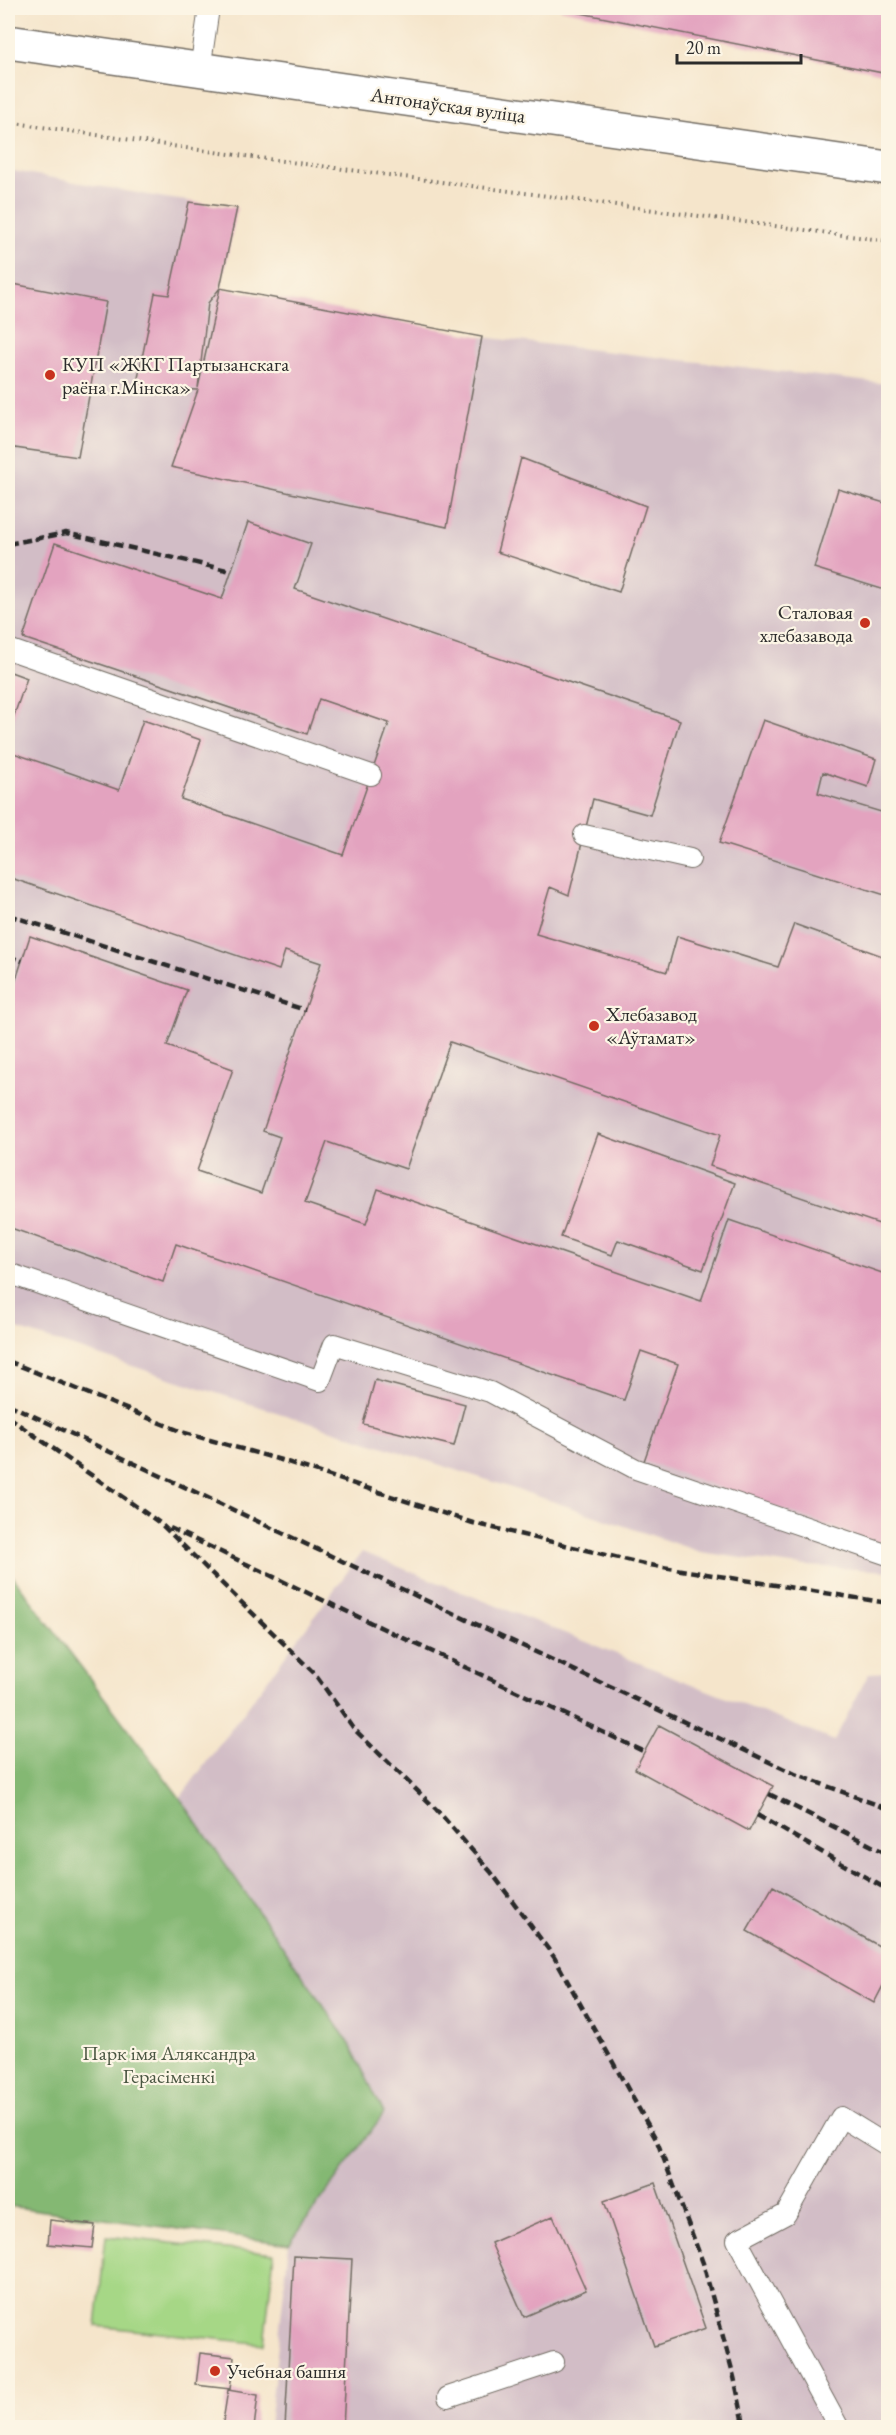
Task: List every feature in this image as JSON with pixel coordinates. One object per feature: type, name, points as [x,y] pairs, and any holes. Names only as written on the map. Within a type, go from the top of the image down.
[{"type":"street","name":"Антонаўская вуліца","points":[[8,42],[888,168]]},
{"type":"lane","points":[[200,70],[210,8]]},
{"type":"lane","points":[[8,649],[371,774]]},
{"type":"lane","points":[[584,835],[690,859]]},
{"type":"lane","points":[[8,1273],[320,1382],[334,1344],[490,1392],[636,1469],[888,1555]]},
{"type":"lane","points":[[839,2427],[738,2240],[786,2214],[841,2117],[888,2146]]},
{"type":"lane","points":[[448,2397],[554,2362]]},
{"type":"path","points":[[8,122],[888,241]]},
{"type":"shaded area","name":"Хлебазавод «Аўтамат»","points":[[8,170],[165,198],[237,208],[221,288],[482,337],[888,384],[888,1571],[792,1565],[700,1552],[543,1498],[8,1326]]},
{"type":"shaded area","points":[[362,1552],[834,1741],[869,1673],[888,1672],[888,2427],[269,2427],[289,2244],[384,2113],[349,2043],[180,1798]]},
{"type":"green space","name":"Парк імя Аляксандра Герасіменкі","points":[[8,1570],[180,1798],[349,2043],[384,2113],[289,2244],[8,2206]]},
{"type":"green space","points":[[106,2236],[274,2254],[264,2344],[96,2326]]},
{"type":"building","points":[[888,8],[888,74],[560,9]]},
{"type":"building","points":[[189,202],[237,208],[220,288],[482,337],[447,527],[171,467],[198,390],[136,388],[155,293],[169,295]],"holes":[[[220,288],[198,388],[208,303]]]},
{"type":"building","name":"КУП «ЖКГ Партызанскага раёна г.Мінска»","points":[[8,283],[106,302],[78,457],[8,447]]},
{"type":"building","points":[[521,458],[646,506],[619,592],[497,552]]},
{"type":"building","points":[[838,489],[888,504],[888,591],[814,568]]},
{"type":"building","name":"Хлебазавод «Аўтамат»","points":[[248,522],[311,544],[295,589],[680,720],[650,815],[593,799],[569,895],[550,887],[536,934],[667,972],[677,936],[778,967],[794,924],[888,958],[888,1227],[710,1166],[720,1135],[450,1042],[406,1169],[327,1142],[305,1203],[366,1224],[378,1189],[701,1301],[729,1220],[888,1275],[888,1546],[644,1461],[678,1364],[641,1351],[624,1400],[176,1244],[163,1282],[8,1227],[8,1004],[30,936],[187,990],[167,1046],[233,1069],[197,1171],[261,1193],[280,1137],[263,1131],[321,963],[285,951],[279,970],[8,877],[8,751],[119,790],[143,720],[201,740],[181,799],[343,855],[389,723],[319,699],[307,734],[23,638],[55,543],[222,599]]},
{"type":"building","points":[[8,671],[27,678],[8,733]]},
{"type":"building","points":[[763,720],[876,759],[868,787],[823,772],[818,793],[888,814],[888,896],[719,843]]},
{"type":"building","points":[[598,1134],[735,1183],[703,1270],[618,1240],[612,1255],[561,1237]]},
{"type":"building","points":[[375,1380],[465,1404],[454,1446],[363,1424]]},
{"type":"building","points":[[659,1725],[773,1786],[749,1831],[635,1769]]},
{"type":"building","points":[[773,1886],[888,1951],[888,1976],[874,2003],[747,1931]]},
{"type":"building","points":[[655,2183],[706,2328],[654,2346],[604,2201]]},
{"type":"building","points":[[553,2216],[586,2290],[524,2317],[491,2243]]},
{"type":"building","points":[[50,2220],[95,2225],[92,2248],[48,2244]]},
{"type":"building","points":[[294,2256],[352,2259],[343,2428],[285,2428]]},
{"type":"building","name":"Учебная башня","points":[[200,2353],[234,2357],[230,2389],[196,2385]]},
{"type":"building","points":[[228,2390],[258,2395],[254,2428],[222,2428]]},
{"type":"railway","points":[[8,544],[66,533],[231,571]]},
{"type":"railway","points":[[8,915],[305,1010]]},
{"type":"railway","points":[[8,956],[22,961]]},
{"type":"railway","points":[[8,991],[12,992]]},
{"type":"railway","points":[[8,1361],[185,1433],[281,1460],[473,1523],[644,1564],[888,1603]]},
{"type":"railway","points":[[8,1404],[795,1774],[888,1809]]},
{"type":"railway","points":[[8,1417],[160,1523],[314,1673],[355,1730],[436,1809],[491,1872],[554,1957],[657,2141],[703,2263],[734,2377],[745,2428]]},
{"type":"railway","points":[[170,1528],[645,1752]]},
{"type":"railway","points":[[769,1794],[888,1854]]},
{"type":"railway","points":[[757,1815],[888,1890]]},
{"type":"place","name":"КУП «ЖКГ Партызанскага раёна г.Мінска»","points":[[50,375]]},
{"type":"place","name":"Сталовая хлебазавода","points":[[865,623]]},
{"type":"place","name":"Хлебазавод «Аўтамат»","points":[[594,1026]]},
{"type":"place","name":"Учебная башня","points":[[215,2371]]}]
